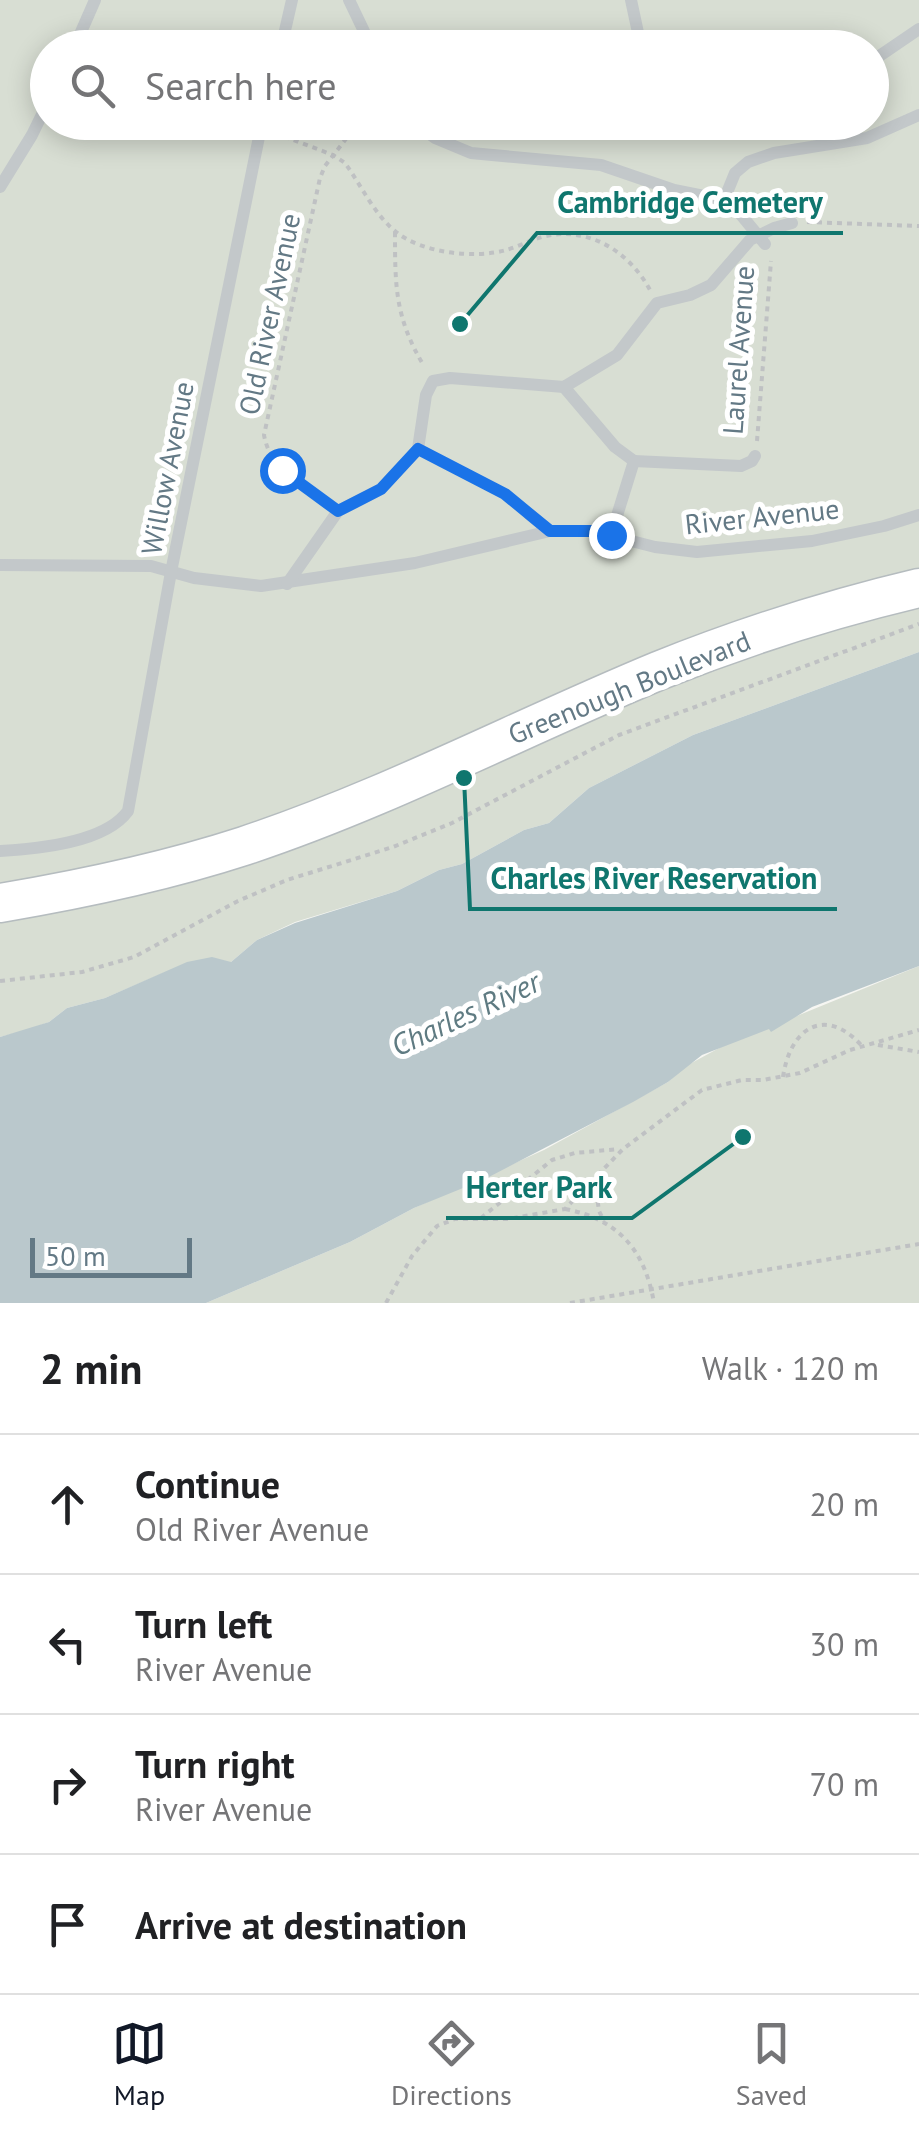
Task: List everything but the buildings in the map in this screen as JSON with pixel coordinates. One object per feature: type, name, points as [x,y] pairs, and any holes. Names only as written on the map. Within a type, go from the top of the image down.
[{"type":"main road","name":"Greenough Boulevard","points":[[0,902],[153,873],[245,846],[334,812],[677,664],[794,622],[919,588]]},
{"type":"lane","points":[[82,30],[95,0]]},
{"type":"lane","points":[[285,30],[292,0]]},
{"type":"lane","points":[[348,0],[363,30]]},
{"type":"lane","points":[[631,0],[639,30]]},
{"type":"lane","points":[[889,51],[919,29]]},
{"type":"lane","points":[[889,128],[919,115]]},
{"type":"lane","points":[[0,186],[30,134]]},
{"type":"lane","name":"Willow Avenue","points":[[0,851],[56,845],[99,833],[120,822],[128,812],[171,572],[258,140]]},
{"type":"lane","points":[[440,140],[471,154],[601,165],[674,190],[724,200],[734,174],[748,162],[774,153],[854,140]]},
{"type":"lane","name":"Laurel Avenue","points":[[724,200],[762,239]]},
{"type":"lane","points":[[287,584],[338,511],[381,489],[418,449],[426,395],[433,381],[450,378],[564,387],[617,355],[657,303],[690,295],[711,284],[762,239],[792,223]]},
{"type":"lane","points":[[564,387],[614,446],[634,461],[611,535]]},
{"type":"lane","name":"Laurel Avenue","points":[[634,461],[741,466],[755,456]]},
{"type":"lane","points":[[529,514],[550,531]]},
{"type":"lane","name":"River Avenue","points":[[0,565],[150,566],[225,583],[287,584],[415,562],[550,531],[592,531],[656,547],[697,552],[812,541],[884,526],[919,514]]},
{"type":"path","points":[[295,140],[345,163],[395,232],[433,248],[460,252],[503,251],[543,236],[592,238],[625,256],[645,280],[657,303]]},
{"type":"path","name":"Old River Avenue","points":[[338,511],[282,470],[266,446],[264,435],[311,209],[320,178],[345,140]]},
{"type":"path","points":[[792,223],[839,221],[919,226]]},
{"type":"path","points":[[395,232],[398,312],[433,381]]},
{"type":"path","name":"Laurel Avenue","points":[[755,456],[771,257],[762,239]]},
{"type":"path","points":[[418,449],[505,494],[529,514]]},
{"type":"path","points":[[0,981],[82,972],[134,957],[274,885],[439,828],[619,735],[919,624]]},
{"type":"path","points":[[783,1077],[788,1050],[794,1041],[821,1026],[841,1026],[863,1046]]},
{"type":"path","points":[[564,1209],[623,1149],[702,1090],[742,1080],[783,1077],[863,1046],[919,1030]]},
{"type":"path","points":[[874,1044],[919,1052]]},
{"type":"path","points":[[481,1218],[552,1160],[574,1153],[623,1149]]},
{"type":"path","points":[[595,1180],[595,1194],[604,1221],[641,1257],[654,1303]]},
{"type":"path","points":[[386,1303],[412,1256],[436,1226],[455,1219],[529,1217],[564,1209],[604,1221]]},
{"type":"path","points":[[570,1303],[919,1244]]},
{"type":"path","points":[[394,1294],[394,1303]]},
{"type":"shaded area","points":[[0,0],[919,0],[919,652],[693,735],[589,788],[549,823],[524,830],[462,864],[439,870],[397,891],[295,922],[257,940],[231,962],[168,971],[105,998],[67,1008],[49,1022],[0,1037]]},
{"type":"shaded area","points":[[919,966],[919,1303],[206,1303],[350,1242],[414,1208],[544,1150],[668,1082],[686,1066],[721,1047]]},
{"type":"water","name":"Charles River","points":[[919,652],[919,966],[812,1007],[771,1032],[769,1029],[702,1055],[668,1082],[633,1102],[485,1179],[206,1303],[0,1303],[0,1037],[49,1022],[67,1008],[105,998],[187,962],[212,957],[231,962],[257,940],[295,923],[397,891],[439,870],[462,864],[524,830],[549,823],[589,788],[693,735]]},
{"type":"place","name":"Cambridge Cemetery","points":[[460,324]]},
{"type":"place","name":"Charles River Reservation","points":[[464,778]]},
{"type":"place","name":"Herter Park","points":[[743,1137]]},
{"type":"route","points":[[282,470],[338,511],[381,489],[418,449],[505,494],[550,531],[611,535]]}]
